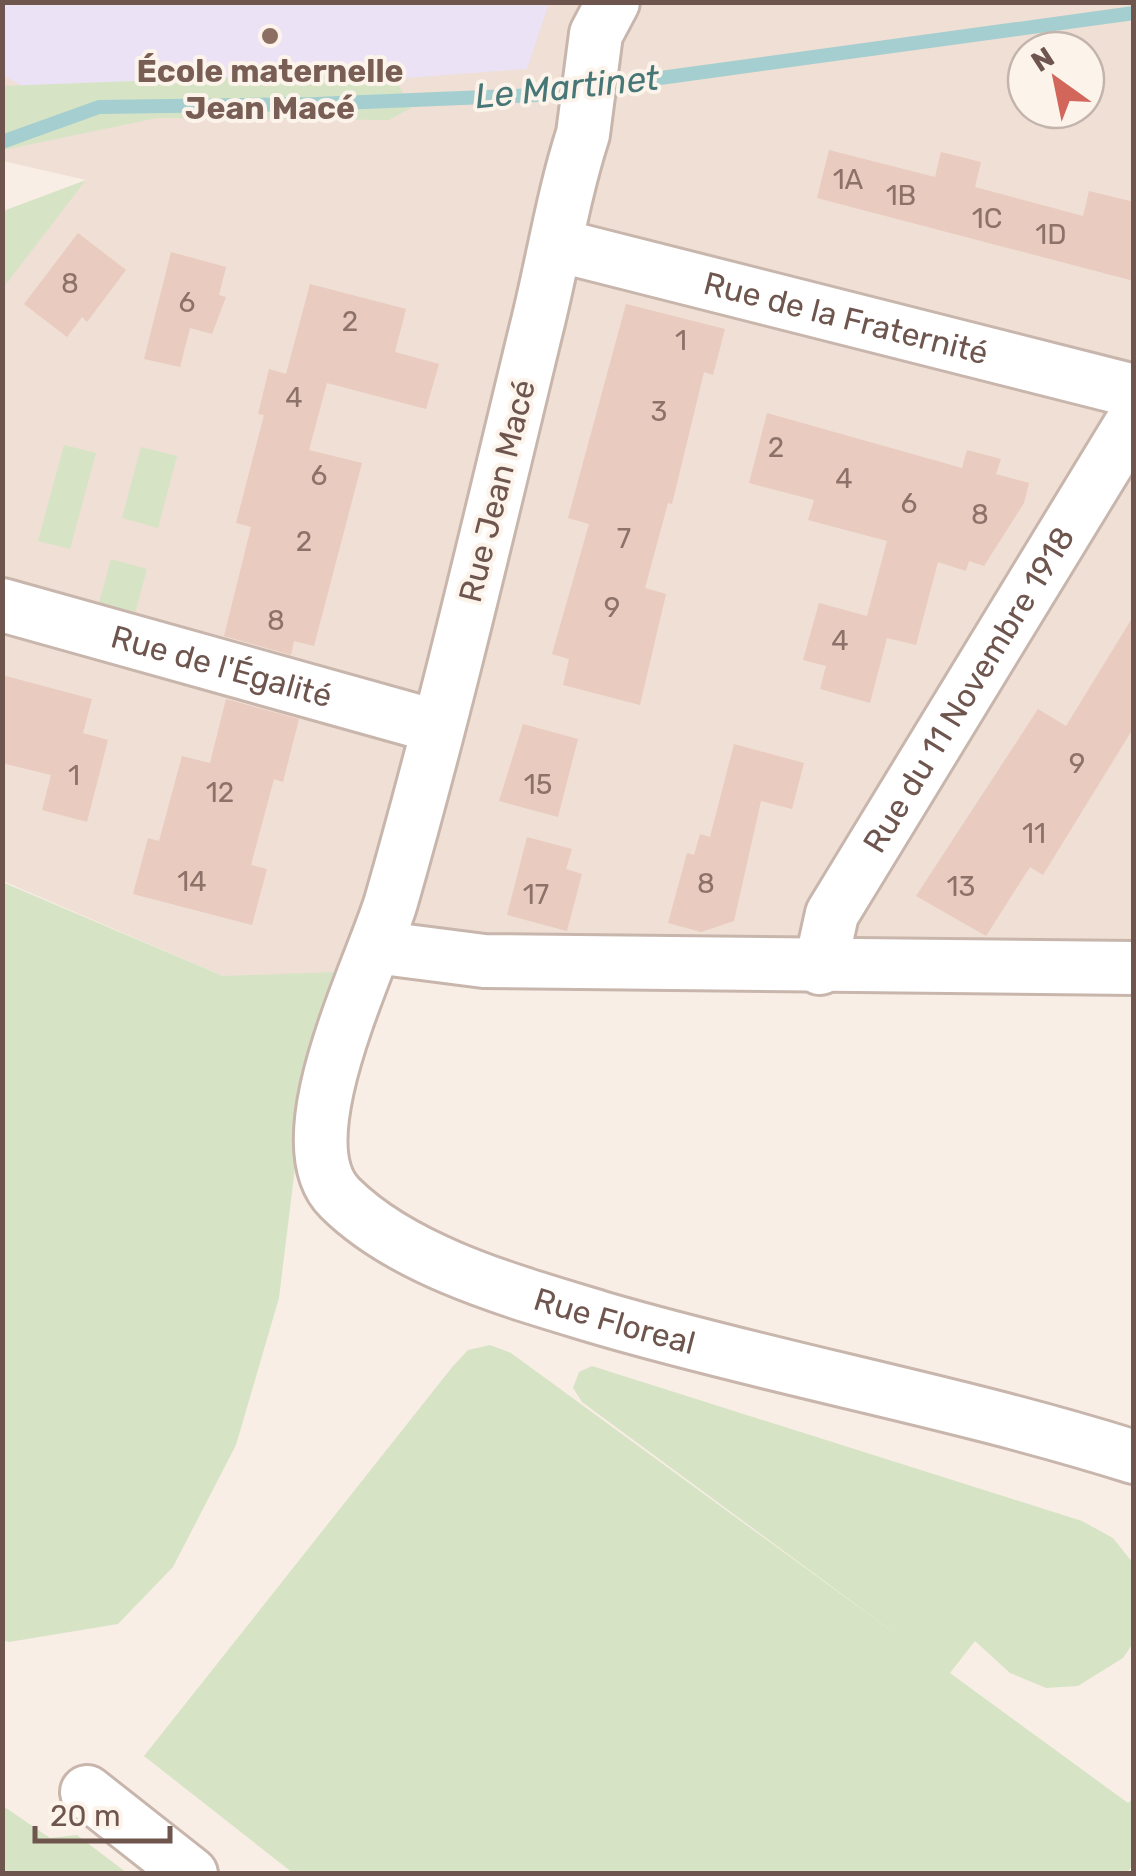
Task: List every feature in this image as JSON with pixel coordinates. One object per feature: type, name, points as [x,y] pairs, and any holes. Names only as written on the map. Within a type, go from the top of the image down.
[{"type":"street","name":"Rue Jean Macé","points":[[368,962],[438,727],[558,245],[596,34],[613,2]]},
{"type":"street","name":"Rue de la Fraternité","points":[[558,245],[1134,390]]},
{"type":"street","name":"Rue du 11 Novembre 1918","points":[[820,968],[832,914],[1134,419]]},
{"type":"street","name":"Rue de l'Égalité","points":[[2,605],[61,607],[151,631],[438,727]]},
{"type":"street","points":[[368,962],[1134,968]]},
{"type":"street","name":"Rue Floreal","points":[[368,962],[325,1103],[320,1158],[326,1179],[339,1198],[377,1226],[496,1285],[569,1308],[742,1360],[1134,1457]]},
{"type":"street","points":[[87,1792],[191,1874]]},
{"type":"shaded area","points":[[3,3],[1133,3],[1133,982],[223,976],[3,881],[2,288],[86,180],[3,161]]},
{"type":"shaded area","name":"École maternelle Jean Macé","points":[[3,3],[549,3],[527,69],[53,104],[3,75]]},
{"type":"green space","points":[[391,71],[411,108],[389,120],[157,118],[3,150],[3,86]]},
{"type":"green space","points":[[86,180],[3,288],[3,211]]},
{"type":"green space","points":[[64,445],[96,453],[70,549],[38,541]]},
{"type":"green space","points":[[141,447],[177,456],[158,528],[122,518]]},
{"type":"green space","points":[[111,559],[147,569],[135,613],[99,603]]},
{"type":"green space","points":[[2,882],[223,976],[336,972],[298,1143],[279,1298],[236,1445],[173,1567],[118,1624],[9,1642],[2,1640]]},
{"type":"green space","points":[[490,1345],[511,1353],[908,1643],[582,1402],[573,1388],[579,1372],[592,1366],[1082,1521],[1113,1538],[1133,1563],[1133,1643],[1123,1658],[1078,1686],[1046,1688],[1010,1673],[975,1641],[950,1673],[1128,1803],[1133,1798],[1133,1865],[1127,1873],[293,1873],[144,1756],[453,1366],[468,1350]]},
{"type":"green space","points":[[3,1806],[50,1838],[77,1835],[127,1873],[3,1873]]},
{"type":"building","points":[[829,150],[935,177],[941,152],[981,162],[975,187],[1083,216],[1089,191],[1134,202],[1134,281],[817,198]]},
{"type":"building","points":[[78,233],[126,270],[87,322],[82,317],[67,337],[24,304]]},
{"type":"building","points":[[171,252],[226,267],[219,295],[226,297],[212,334],[190,328],[180,367],[144,359]]},
{"type":"building","points":[[310,284],[406,309],[395,352],[439,364],[426,409],[327,383],[309,450],[362,463],[314,646],[294,641],[291,655],[224,636],[251,527],[236,523],[264,415],[258,414],[269,369],[286,374]]},
{"type":"building","points":[[626,304],[725,329],[713,375],[704,372],[672,504],[668,503],[645,588],[666,594],[640,705],[563,685],[569,659],[552,654],[589,524],[568,518]]},
{"type":"building","points":[[767,413],[962,468],[967,450],[1001,459],[996,474],[1029,483],[1024,503],[984,566],[969,561],[966,571],[938,562],[916,645],[887,638],[870,703],[820,689],[826,666],[803,660],[819,603],[867,616],[887,541],[808,520],[814,500],[749,483]]},
{"type":"building","points":[[1134,615],[1134,727],[1043,875],[1030,867],[986,936],[916,896],[1038,709],[1066,726]]},
{"type":"building","points":[[2,675],[92,699],[83,733],[108,740],[87,822],[42,810],[51,775],[2,763]]},
{"type":"building","points":[[226,699],[299,719],[283,782],[274,779],[251,865],[267,869],[252,925],[133,894],[148,838],[159,841],[182,756],[210,763]]},
{"type":"building","points":[[523,724],[578,739],[558,817],[499,801]]},
{"type":"building","points":[[734,744],[804,763],[792,809],[761,801],[734,921],[701,932],[668,923],[687,853],[694,855],[700,834],[710,837]]},
{"type":"building","points":[[527,837],[572,849],[566,869],[582,874],[567,931],[507,915]]},
{"type":"waterway","name":"Le Martinet","points":[[602,86],[1134,13]]},
{"type":"waterway","name":"Le Martinet","points":[[2,142],[99,107],[316,104],[537,95],[580,89]]},
{"type":"place","name":"École maternelle Jean Macé","points":[[270,36]]}]
